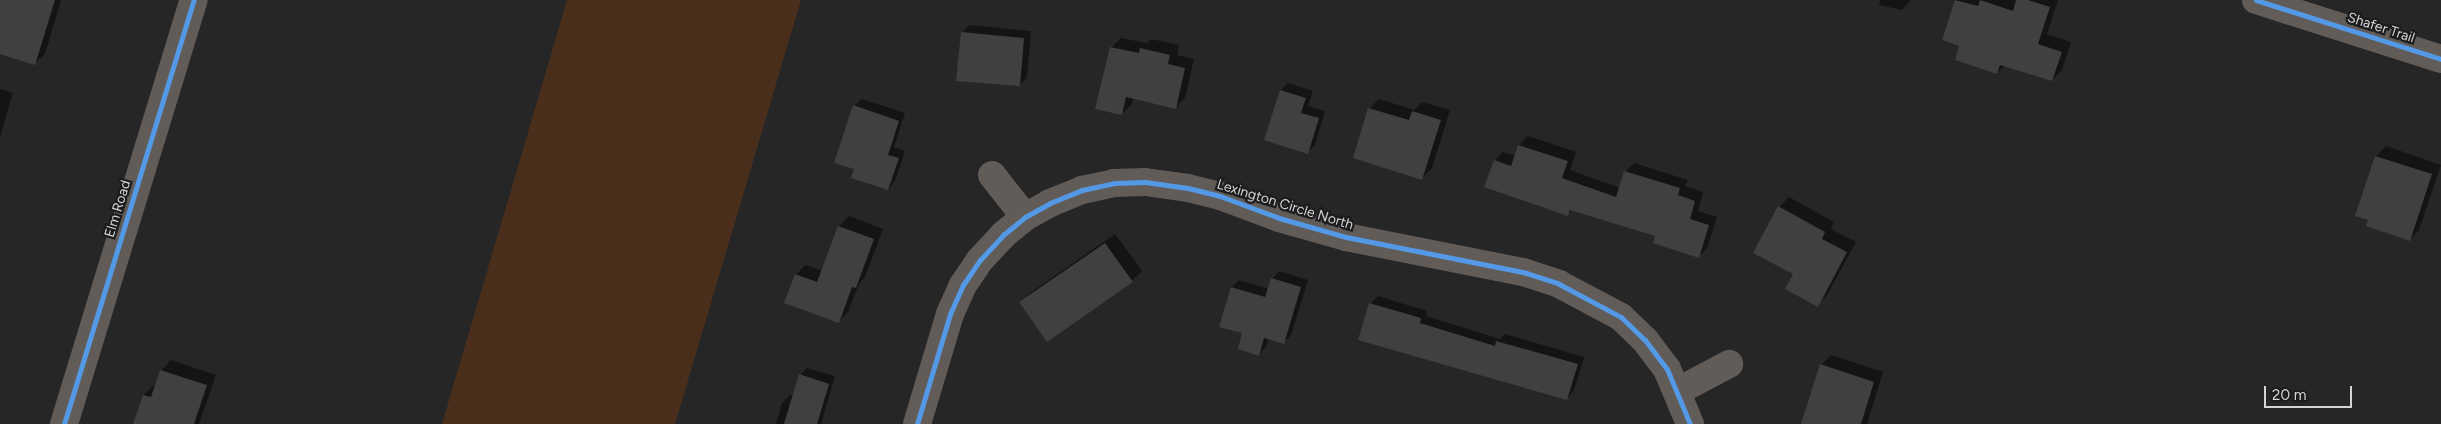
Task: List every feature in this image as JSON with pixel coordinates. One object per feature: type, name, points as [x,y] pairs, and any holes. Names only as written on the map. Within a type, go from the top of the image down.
[{"type":"street","name":"Elm Road","points":[[64,424],[194,0]]},
{"type":"street","name":"Shafer Trail","points":[[2256,0],[2441,59]]},
{"type":"street","points":[[992,175],[1025,217]]},
{"type":"street","name":"Lexington Circle North","points":[[917,424],[950,314],[963,285],[980,260],[1003,235],[1025,217],[1050,203],[1082,190],[1114,183],[1145,182],[1188,188],[1220,196],[1279,218],[1346,237],[1523,272],[1559,284],[1621,317],[1645,340],[1667,369],[1690,424]]},
{"type":"street","points":[[1678,392],[1729,364]]},
{"type":"shaded area","points":[[567,0],[801,0],[675,424],[442,424]]},
{"type":"building","points":[[0,0],[55,0],[35,65],[0,54]]},
{"type":"building","points":[[1955,0],[1978,6],[1980,0],[2013,11],[2016,0],[2028,0],[2050,7],[2038,44],[2062,52],[2052,81],[2000,65],[1997,74],[1955,60],[1959,46],[1942,40]]},
{"type":"building","points":[[961,32],[1024,38],[1020,86],[956,81]]},
{"type":"building","points":[[1110,47],[1139,53],[1140,48],[1170,55],[1168,64],[1185,68],[1176,109],[1126,97],[1122,115],[1095,109]]},
{"type":"building","points":[[1280,90],[1306,98],[1301,113],[1319,118],[1308,154],[1264,140]]},
{"type":"building","points":[[853,105],[899,121],[888,155],[899,158],[888,190],[851,178],[854,169],[834,163]]},
{"type":"building","points":[[1368,108],[1409,120],[1412,111],[1441,120],[1422,180],[1353,158]]},
{"type":"building","points":[[1518,145],[1568,161],[1562,178],[1616,197],[1624,171],[1680,188],[1678,195],[1695,201],[1690,219],[1709,225],[1699,258],[1653,243],[1655,236],[1570,210],[1568,216],[1484,187],[1494,160],[1511,166]]},
{"type":"building","points":[[2375,156],[2432,174],[2410,241],[2366,226],[2368,220],[2355,216]]},
{"type":"building","points":[[1778,206],[1825,232],[1822,239],[1847,252],[1818,307],[1785,289],[1793,274],[1753,253]]},
{"type":"building","points":[[838,226],[874,239],[856,288],[852,287],[839,323],[784,303],[795,274],[817,282]]},
{"type":"building","points":[[1105,243],[1133,282],[1047,342],[1019,302]]},
{"type":"building","points":[[1271,278],[1301,287],[1284,344],[1264,338],[1259,356],[1238,349],[1242,333],[1219,327],[1231,287],[1265,297]]},
{"type":"building","points":[[1369,303],[1421,318],[1420,323],[1495,346],[1496,341],[1578,364],[1567,400],[1358,340]]},
{"type":"building","points":[[1820,364],[1874,382],[1861,424],[1801,424]]},
{"type":"building","points":[[160,370],[207,385],[194,424],[133,424],[143,395],[151,397]]},
{"type":"building","points":[[799,374],[829,384],[817,424],[784,424]]},
{"type":"cycle path","points":[[64,424],[194,0]]},
{"type":"cycle path","points":[[2256,0],[2441,59]]},
{"type":"cycle path","points":[[917,424],[950,314],[963,285],[980,260],[1003,235],[1025,217],[1050,203],[1082,190],[1114,183],[1145,182],[1188,188],[1220,196],[1279,218],[1346,237],[1523,272],[1559,284],[1621,317],[1645,340],[1667,369],[1690,424]]}]
